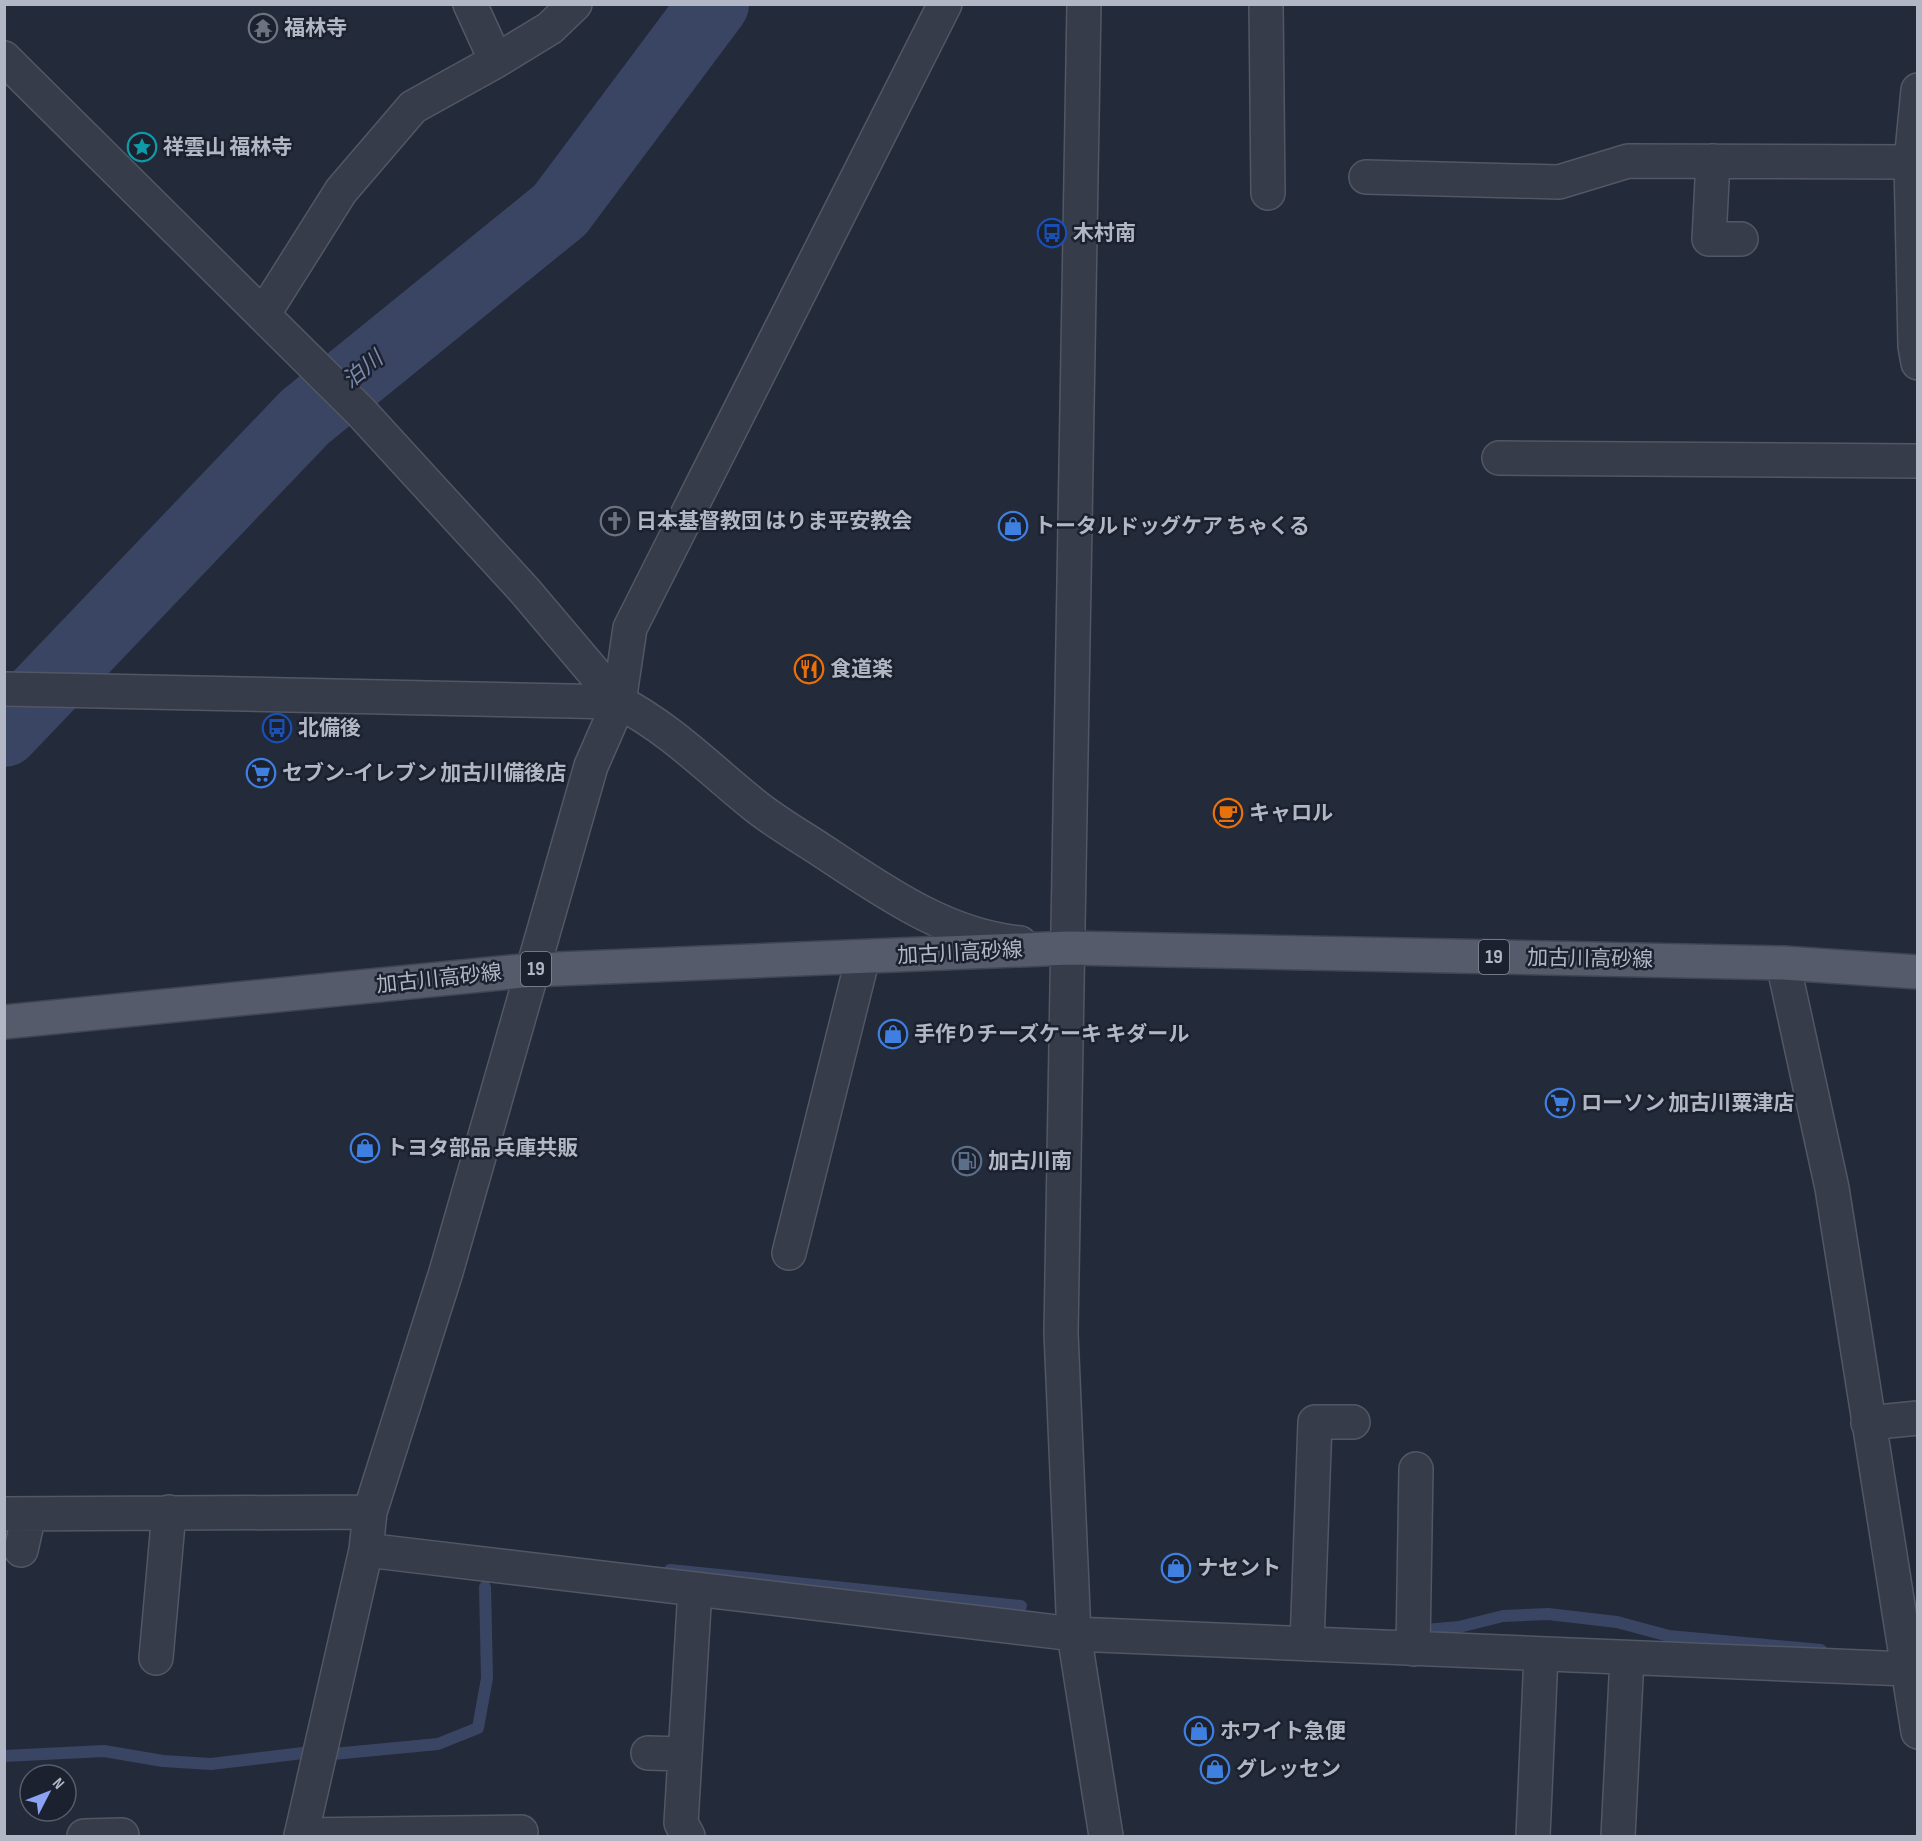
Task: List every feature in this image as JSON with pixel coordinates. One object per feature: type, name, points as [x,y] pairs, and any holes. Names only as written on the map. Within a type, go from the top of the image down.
[{"type":"main road","name":"加古川高砂線","points":[[4,1022],[532,970],[1069,948],[1783,963],[1917,972]]},
{"type":"street","points":[[470,4],[496,61]]},
{"type":"street","points":[[263,315],[341,190],[413,107],[496,61],[550,27],[575,4]]},
{"type":"street","points":[[521,1832],[301,1836],[366,1550],[370,1512],[449,1261],[516,1036],[532,970],[591,766],[619,702],[630,627],[945,4]]},
{"type":"street","points":[[1084,4],[1061,1333],[1074,1634],[1106,1836]]},
{"type":"street","points":[[1266,4],[1268,193]]},
{"type":"street","points":[[4,58],[361,412],[525,591],[619,702],[670,732],[755,806],[782,825],[915,910],[990,940],[1069,948]]},
{"type":"street","points":[[1917,90],[1911,162],[1915,231],[1917,363]]},
{"type":"street","points":[[1366,177],[1559,182],[1628,161],[1911,162]]},
{"type":"street","points":[[1713,161],[1709,239],[1741,239]]},
{"type":"street","points":[[1499,458],[1917,460]]},
{"type":"street","points":[[4,689],[619,702]]},
{"type":"street","points":[[789,1253],[863,957]]},
{"type":"street","points":[[1783,963],[1832,1188],[1868,1423],[1905,1579],[1906,1670],[1917,1732]]},
{"type":"street","points":[[1868,1423],[1917,1418]]},
{"type":"street","points":[[1307,1633],[1315,1422],[1353,1422]]},
{"type":"street","points":[[1413,1649],[1416,1469]]},
{"type":"street","points":[[156,1658],[170,1512]]},
{"type":"street","points":[[21,1550],[17,1515],[370,1512]]},
{"type":"street","points":[[366,1550],[1074,1634],[1307,1633],[1413,1649],[1906,1670]]},
{"type":"street","points":[[688,1836],[681,1822],[695,1590]]},
{"type":"street","points":[[1533,1836],[1541,1655]]},
{"type":"street","points":[[1618,1836],[1627,1658]]},
{"type":"street","points":[[648,1753],[685,1754]]},
{"type":"street","points":[[84,1836],[122,1835]]},
{"type":"waterway","name":"泊川","points":[[4,732],[305,417],[560,210],[714,4]]},
{"type":"waterway","points":[[670,1570],[1021,1606]]},
{"type":"waterway","points":[[333,1754],[438,1744],[478,1728],[487,1678],[485,1587]]},
{"type":"waterway","points":[[1414,1631],[1459,1627],[1503,1616],[1548,1614],[1617,1622],[1669,1636],[1821,1650]]},
{"type":"waterway","points":[[4,1756],[104,1751],[163,1761],[211,1764],[303,1753]]},
{"type":"place","name":"福林寺","points":[[263,28]]},
{"type":"place","name":"祥雲山 福林寺","points":[[142,147]]},
{"type":"place","name":"木村南","points":[[1052,233]]},
{"type":"place","name":"日本基督教団 はりま平安教会","points":[[615,521]]},
{"type":"place","name":"トータルドッグケア ちゃくる","points":[[1013,526]]},
{"type":"place","name":"食道楽","points":[[809,669]]},
{"type":"place","name":"北備後","points":[[277,728]]},
{"type":"place","name":"セブン-イレブン 加古川備後店","points":[[261,773]]},
{"type":"place","name":"キャロル","points":[[1228,813]]},
{"type":"place","name":"手作りチーズケーキ キダール","points":[[893,1034]]},
{"type":"place","name":"ローソン 加古川粟津店","points":[[1560,1103]]},
{"type":"place","name":"トヨタ部品 兵庫共販","points":[[365,1148]]},
{"type":"place","name":"加古川南","points":[[967,1161]]},
{"type":"place","name":"ナセント","points":[[1176,1568]]},
{"type":"place","name":"ホワイト急便","points":[[1199,1731]]},
{"type":"place","name":"グレッセン","points":[[1215,1769]]}]
